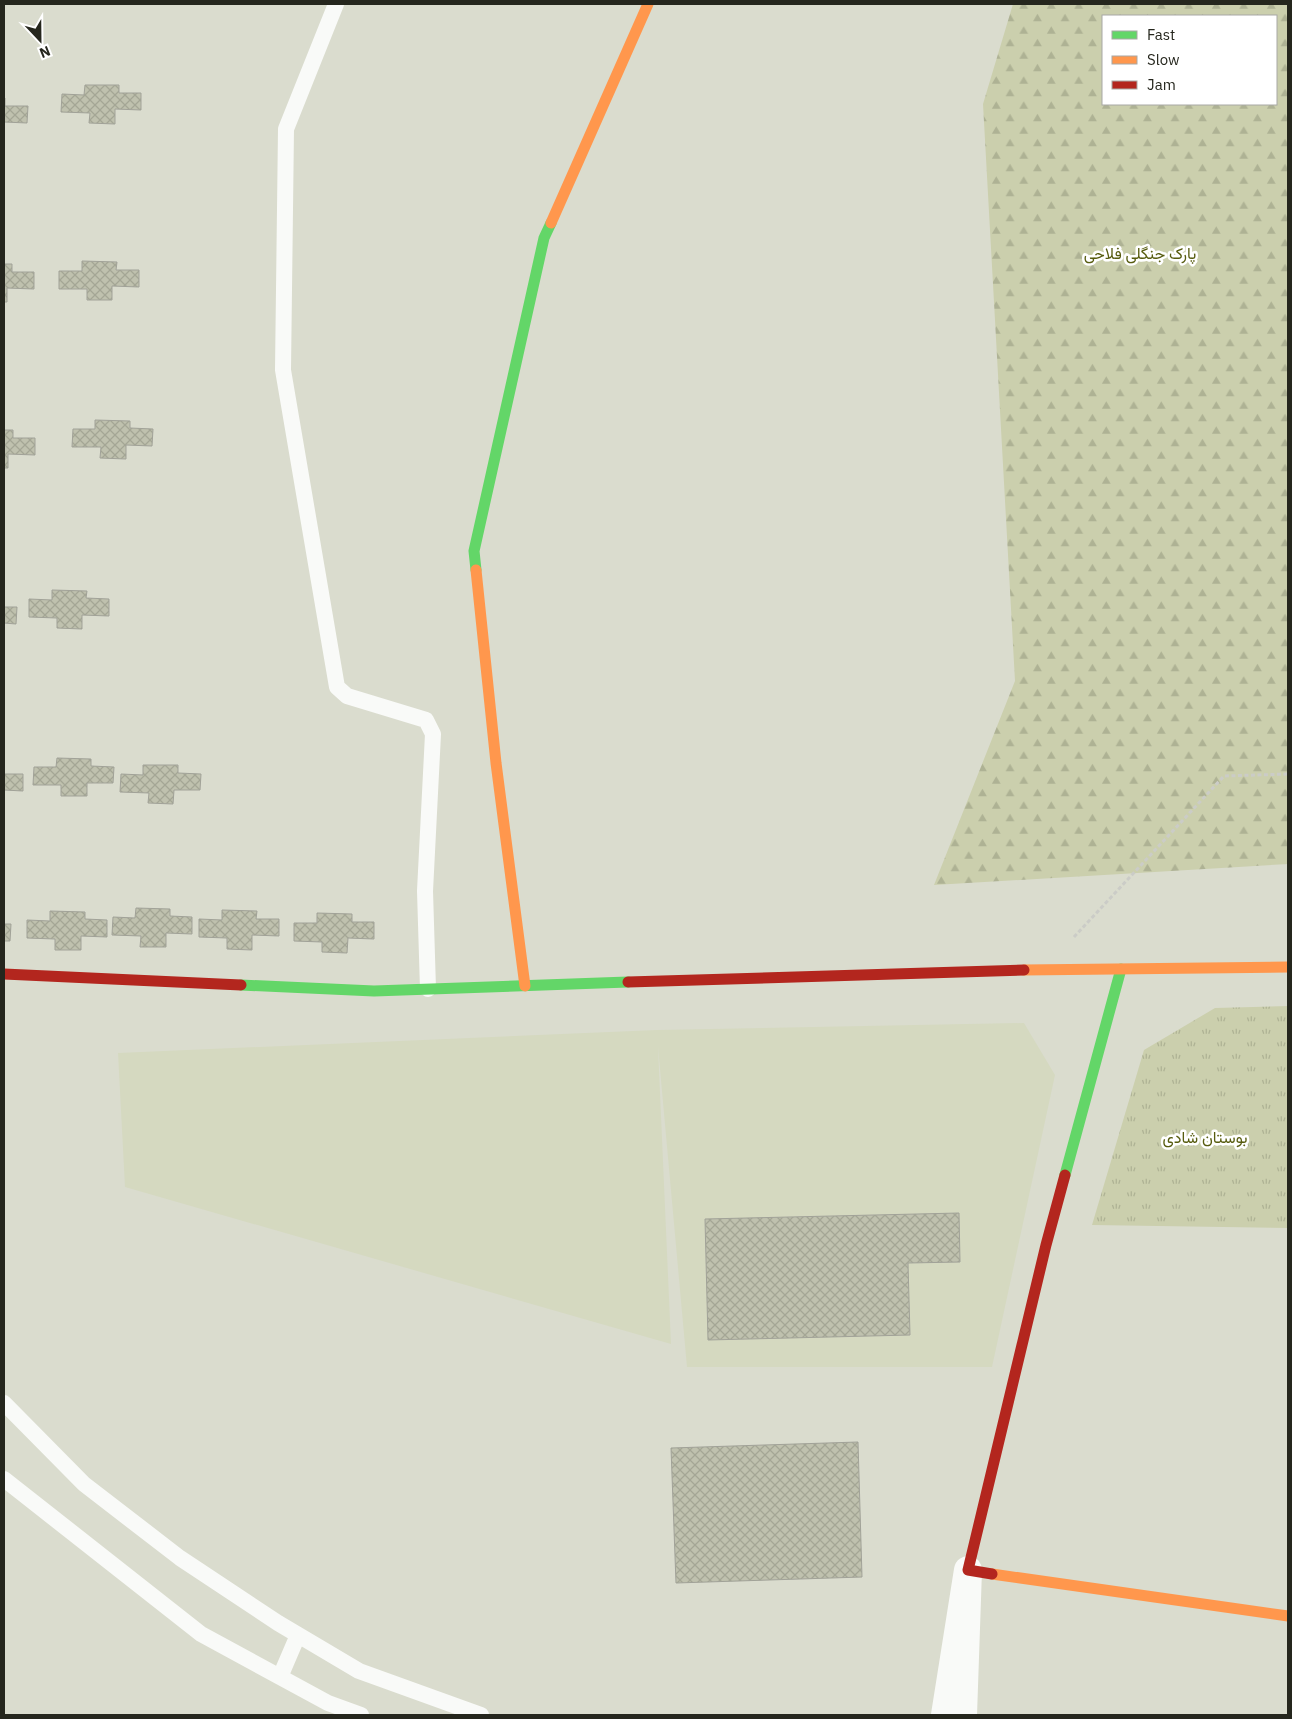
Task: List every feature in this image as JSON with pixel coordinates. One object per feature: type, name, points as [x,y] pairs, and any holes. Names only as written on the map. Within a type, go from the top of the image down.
[{"type":"street","points":[[525,986],[496,763],[474,551],[544,238],[648,4]]},
{"type":"street","points":[[4,974],[374,991],[1044,970],[1288,967]]},
{"type":"street","points":[[944,1715],[968,1570],[1046,1245],[1121,969]]},
{"type":"street","points":[[968,1570],[1288,1616]]},
{"type":"street","points":[[963,1715],[968,1570]]},
{"type":"lane","points":[[336,4],[286,129],[283,370],[337,687],[347,696],[426,720],[433,734],[426,891],[428,989]]},
{"type":"lane","points":[[6,1410],[84,1484],[180,1558],[298,1634],[359,1671],[481,1715]]},
{"type":"lane","points":[[4,1479],[202,1634],[328,1702],[361,1715]]},
{"type":"lane","points":[[280,1677],[298,1634]]},
{"type":"path","points":[[1044,970],[1224,776],[1288,774]]},
{"type":"shaded area","points":[[1024,1023],[1055,1075],[992,1367],[687,1367],[658,1047],[671,1344],[125,1187],[118,1053],[657,1030]]},
{"type":"green space","name":"پارک جنگلی فلاحی","points":[[1013,4],[1288,4],[1288,864],[934,885],[1015,681],[983,104]]},
{"type":"green space","name":"بوستان شادی","points":[[1288,1006],[1288,1228],[1092,1225],[1144,1050],[1215,1008]]},
{"type":"building","points":[[85,85],[119,85],[119,93],[141,93],[141,110],[115,109],[115,124],[89,123],[90,113],[61,112],[62,94],[84,95]]},
{"type":"building","points":[[4,98],[5,106],[28,106],[27,123],[4,122]]},
{"type":"building","points":[[82,261],[117,262],[116,270],[139,270],[139,287],[112,286],[112,300],[87,300],[87,289],[59,289],[59,271],[82,271]]},
{"type":"building","points":[[4,264],[12,264],[12,272],[34,272],[34,289],[7,288],[7,302],[4,302]]},
{"type":"building","points":[[95,420],[130,421],[130,428],[153,429],[152,446],[126,445],[126,459],[100,458],[101,447],[72,447],[73,429],[95,429]]},
{"type":"building","points":[[4,430],[13,430],[13,438],[35,438],[35,455],[8,454],[8,468],[4,468]]},
{"type":"building","points":[[52,590],[87,591],[86,598],[109,599],[109,616],[82,615],[82,629],[57,628],[57,618],[29,617],[29,599],[52,600]]},
{"type":"building","points":[[4,607],[17,607],[16,624],[4,623]]},
{"type":"building","points":[[57,758],[91,759],[91,766],[114,767],[113,783],[87,783],[87,796],[61,796],[61,785],[33,785],[34,767],[56,767]]},
{"type":"building","points":[[143,765],[178,765],[178,773],[201,774],[200,790],[174,790],[173,804],[148,803],[149,793],[120,792],[121,774],[143,775]]},
{"type":"building","points":[[4,774],[23,774],[23,791],[4,790]]},
{"type":"building","points":[[136,908],[170,909],[170,916],[192,917],[192,934],[166,933],[166,947],[140,947],[141,936],[112,935],[113,917],[135,918]]},
{"type":"building","points":[[222,910],[257,911],[256,919],[279,919],[279,936],[252,935],[252,950],[227,949],[227,938],[199,937],[199,919],[222,920]]},
{"type":"building","points":[[50,911],[85,912],[85,919],[107,920],[107,937],[81,936],[81,950],[55,950],[55,939],[27,938],[27,920],[50,921]]},
{"type":"building","points":[[317,913],[352,914],[352,922],[374,922],[374,939],[348,938],[347,953],[322,952],[322,942],[294,941],[294,923],[317,923]]},
{"type":"building","points":[[4,924],[11,924],[10,941],[4,941]]},
{"type":"building","points":[[959,1213],[960,1262],[908,1263],[910,1335],[708,1340],[705,1219]]},
{"type":"building","points":[[858,1442],[862,1577],[676,1583],[671,1448]]},
{"type":"traffic: fast","points":[[476,570],[474,551],[544,238],[551,223]]},
{"type":"traffic: fast","points":[[1065,1175],[1121,969]]},
{"type":"traffic: fast","points":[[241,985],[374,991],[628,982]]},
{"type":"traffic: slow","points":[[551,223],[648,4]]},
{"type":"traffic: slow","points":[[476,570],[496,763],[525,986]]},
{"type":"traffic: slow","points":[[1024,970],[1288,967]]},
{"type":"traffic: slow","points":[[992,1574],[1288,1616]]},
{"type":"traffic: jam","points":[[628,982],[1024,970]]},
{"type":"traffic: jam","points":[[4,974],[241,985]]},
{"type":"traffic: jam","points":[[992,1574],[968,1570],[1046,1245],[1065,1175]]}]
